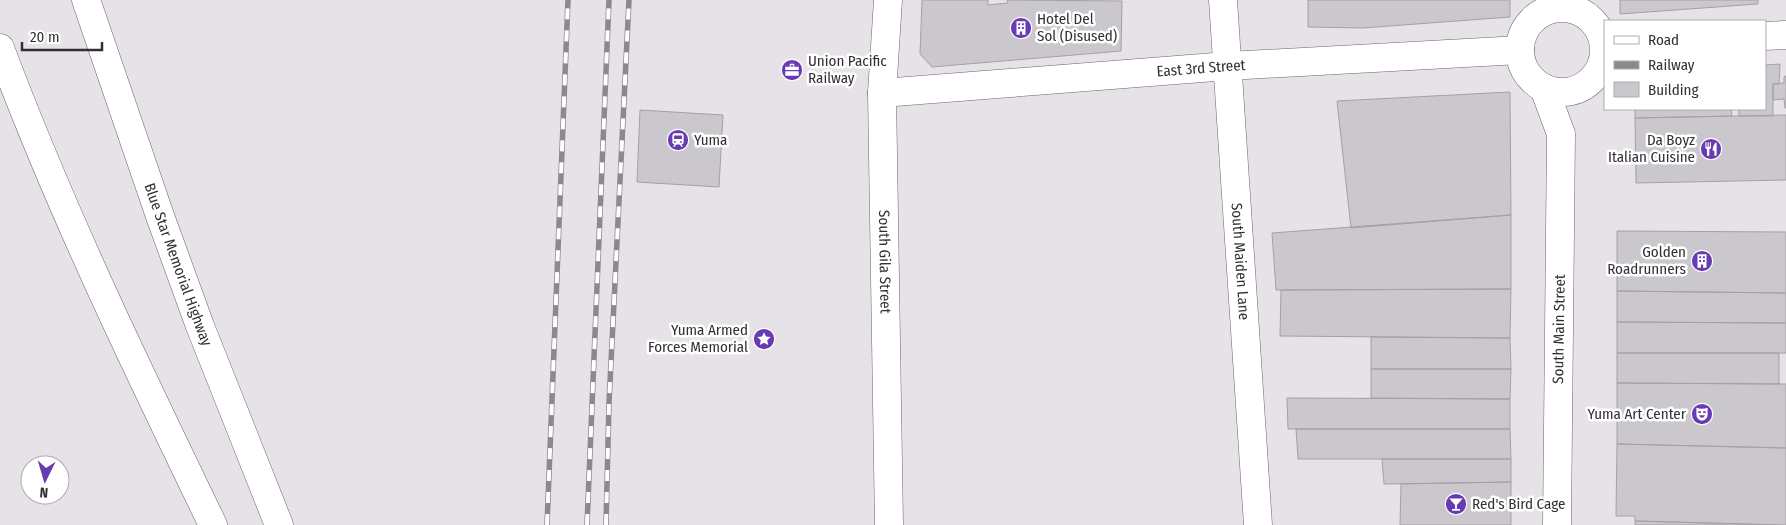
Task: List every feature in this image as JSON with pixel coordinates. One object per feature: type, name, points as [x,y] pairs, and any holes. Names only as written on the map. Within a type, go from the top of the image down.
[{"type":"main road","name":"Blue Star Memorial Highway","points":[[86,0],[200,326],[279,525]]},
{"type":"main road","name":"South Gila Street","points":[[888,0],[882,93],[889,525]]},
{"type":"main road","name":"South Maiden Lane","points":[[1223,0],[1258,525]]},
{"type":"main road","points":[[1546,6],[1569,8],[1580,6],[1600,32],[1604,45],[1604,56],[1601,66],[1595,76],[1577,89],[1555,91],[1544,88],[1534,81],[1522,61],[1520,50],[1522,38],[1527,27],[1546,6]]},
{"type":"main road","points":[[1766,36],[1786,35]]},
{"type":"main road","points":[[0,48],[103,297],[213,525]]},
{"type":"main road","name":"East 3rd Street","points":[[882,93],[1228,66],[1520,50]]},
{"type":"main road","name":"South Main Street","points":[[1561,134],[1587,83]]},
{"type":"main road","name":"South Main Street","points":[[1544,88],[1561,134],[1557,525]]},
{"type":"building","name":"Hotel Del Sol (Disused)","points":[[922,0],[988,0],[988,5],[1008,3],[1007,0],[1122,1],[1121,51],[932,67],[920,54]]},
{"type":"building","points":[[1308,0],[1510,0],[1510,17],[1363,28],[1308,27]]},
{"type":"building","points":[[1620,0],[1758,0],[1758,4],[1620,14]]},
{"type":"building","points":[[1780,64],[1779,84],[1773,84],[1773,116],[1739,116],[1739,110],[1766,110],[1766,65]]},
{"type":"building","points":[[1786,76],[1785,108],[1784,99],[1773,100],[1773,84],[1784,83],[1784,77]]},
{"type":"building","points":[[1510,92],[1511,215],[1351,228],[1337,101]]},
{"type":"building","name":"Yuma","points":[[640,110],[723,115],[719,187],[637,182]]},
{"type":"building","points":[[1635,110],[1731,110],[1732,116],[1635,118]]},
{"type":"building","name":"Da Boyz Italian Cuisine","points":[[1786,115],[1786,180],[1636,183],[1635,118]]},
{"type":"building","points":[[1511,215],[1511,289],[1276,290],[1272,233]]},
{"type":"building","name":"Golden Roadrunners","points":[[1617,231],[1786,232],[1786,293],[1617,291]]},
{"type":"building","points":[[1511,289],[1510,338],[1280,336],[1281,290]]},
{"type":"building","points":[[1617,291],[1786,293],[1786,323],[1617,322]]},
{"type":"building","points":[[1617,322],[1786,323],[1786,353],[1617,353]]},
{"type":"building","points":[[1371,337],[1510,338],[1511,369],[1371,369]]},
{"type":"building","points":[[1617,353],[1779,353],[1779,384],[1617,383]]},
{"type":"building","points":[[1371,369],[1511,369],[1510,399],[1371,398]]},
{"type":"building","name":"Yuma Art Center","points":[[1617,383],[1786,384],[1786,448],[1617,444]]},
{"type":"building","points":[[1287,398],[1510,399],[1510,429],[1288,429]]},
{"type":"building","points":[[1296,429],[1510,429],[1511,459],[1298,459]]},
{"type":"building","points":[[1617,444],[1786,448],[1786,525],[1635,521],[1635,516],[1616,516]]},
{"type":"building","points":[[1382,459],[1511,459],[1511,482],[1384,484]]},
{"type":"building","name":"Red's Bird Cage","points":[[1511,482],[1511,525],[1400,525],[1401,484]]},
{"type":"building","points":[[1635,521],[1776,525],[1635,525]]},
{"type":"railway","points":[[547,525],[568,0]]},
{"type":"railway","points":[[587,525],[609,0]]},
{"type":"railway","points":[[606,525],[609,403],[629,0]]},
{"type":"place","name":"Hotel Del Sol (Disused)","points":[[1021,28]]},
{"type":"place","name":"Union Pacific Railway","points":[[792,70]]},
{"type":"place","name":"Yuma","points":[[678,140]]},
{"type":"place","name":"Da Boyz Italian Cuisine","points":[[1711,149]]},
{"type":"place","name":"Golden Roadrunners","points":[[1702,261]]},
{"type":"place","name":"Yuma Armed Forces Memorial","points":[[764,339]]},
{"type":"place","name":"Yuma Art Center","points":[[1702,414]]},
{"type":"place","name":"Red's Bird Cage","points":[[1456,504]]}]
